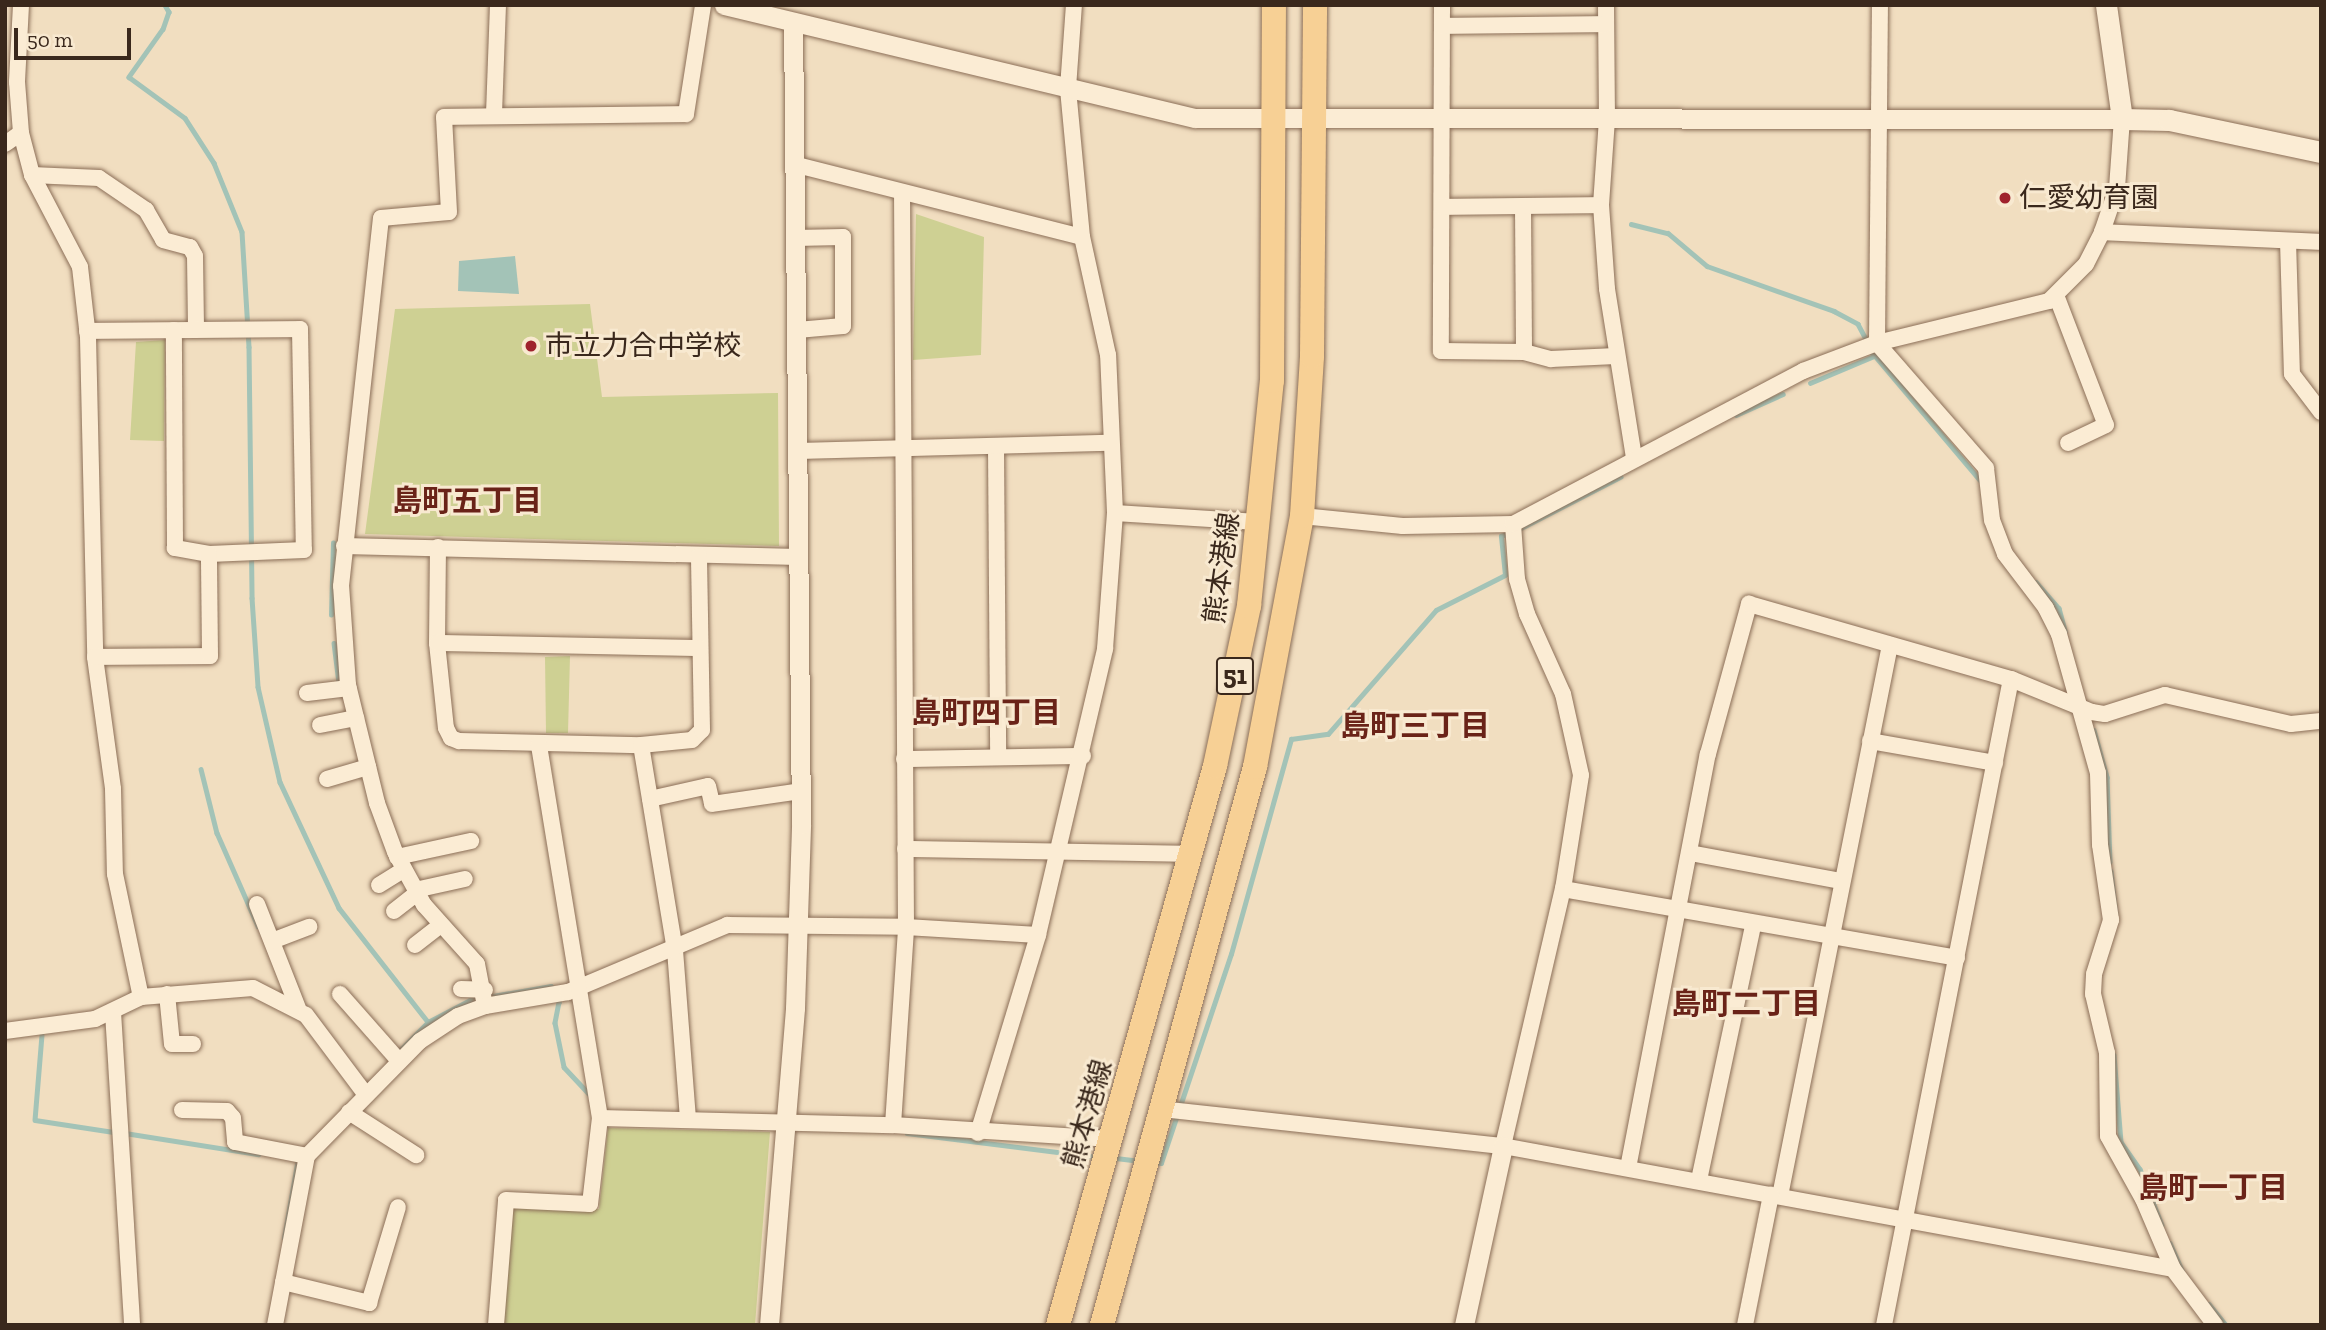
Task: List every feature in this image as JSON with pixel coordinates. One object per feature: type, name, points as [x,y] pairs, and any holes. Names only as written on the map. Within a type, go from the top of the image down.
[{"type":"main road","name":"熊本港線","points":[[1058,1325],[1112,1139],[1233,687],[1258,522],[1272,381],[1271,121],[1274,5]]},
{"type":"main road","name":"51","points":[[1102,1325],[1255,767],[1302,516],[1312,356],[1315,5]]},
{"type":"main road","points":[[2106,5],[2122,119],[2169,120],[2321,152]]},
{"type":"street","points":[[21,5],[17,82],[21,133],[32,175],[79,263],[87,331],[96,657],[113,789],[117,885],[141,997]]},
{"type":"street","points":[[494,114],[498,5]]},
{"type":"street","points":[[485,998],[477,964],[441,925],[416,892],[400,863],[368,767],[349,688],[341,586],[381,218],[449,212],[444,117],[494,114],[686,114],[703,5]]},
{"type":"street","points":[[724,5],[1195,118],[1271,121],[2122,119],[2117,188],[2102,232],[2086,264],[2056,295],[2011,312],[1877,343],[1804,371],[1634,457],[1513,524],[1403,526],[1302,516]]},
{"type":"street","points":[[978,1133],[1038,935],[1083,756],[1105,649],[1115,513],[1108,355],[1082,237],[1069,88],[1074,5]]},
{"type":"street","points":[[1442,5],[1441,351],[1524,352],[1551,359],[1616,356]]},
{"type":"street","points":[[1606,5],[1607,120],[1601,205],[1616,356],[1634,457]]},
{"type":"street","points":[[1880,5],[1877,343],[1986,468],[1992,520],[2005,554],[2046,608],[2059,634],[2086,709],[2098,774],[2100,845],[2111,904],[2093,994],[2107,1053],[2108,1136],[2143,1199],[2173,1269],[2215,1325]]},
{"type":"street","points":[[769,1325],[786,1122],[798,925],[801,791],[793,22]]},
{"type":"street","points":[[1442,26],[1606,24]]},
{"type":"street","points":[[5,144],[21,133]]},
{"type":"street","points":[[793,164],[902,195],[1082,237]]},
{"type":"street","points":[[32,175],[99,178],[146,210],[163,240],[190,247],[195,256],[196,330]]},
{"type":"street","points":[[893,1125],[906,927],[901,448],[902,195]]},
{"type":"street","points":[[1442,207],[1601,205]]},
{"type":"street","points":[[1523,206],[1524,352]]},
{"type":"street","points":[[2102,232],[2321,242]]},
{"type":"street","points":[[795,238],[843,237],[843,326],[797,330]]},
{"type":"street","points":[[2288,241],[2292,374],[2321,412]]},
{"type":"street","points":[[2056,295],[2106,425],[2068,443]]},
{"type":"street","points":[[87,331],[300,328],[304,550],[209,554],[175,548],[174,330]]},
{"type":"street","points":[[797,451],[1110,443]]},
{"type":"street","points":[[996,446],[998,757]]},
{"type":"street","points":[[1115,513],[1258,522]]},
{"type":"street","points":[[1464,1325],[1563,889],[1581,775],[1563,694],[1527,614],[1517,579],[1513,524]]},
{"type":"street","points":[[344,546],[799,557]]},
{"type":"street","points":[[438,547],[437,643],[450,738],[539,744],[642,745],[692,740],[702,730],[699,556]]},
{"type":"street","points":[[96,657],[210,656],[209,554]]},
{"type":"street","points":[[1628,1168],[1708,754],[1749,604],[2011,679],[2086,709],[2105,713],[2165,695],[2291,724],[2321,721]]},
{"type":"street","points":[[437,643],[700,648]]},
{"type":"street","points":[[1745,1325],[1775,1196],[1890,645]]},
{"type":"street","points":[[1884,1325],[2011,679]]},
{"type":"street","points":[[307,693],[349,688]]},
{"type":"street","points":[[320,725],[356,718]]},
{"type":"street","points":[[1870,741],[1995,764]]},
{"type":"street","points":[[496,1325],[506,1200],[590,1204],[600,1118],[582,987],[539,744]]},
{"type":"street","points":[[642,745],[675,950],[688,1119]]},
{"type":"street","points":[[904,759],[1083,756]]},
{"type":"street","points":[[327,779],[368,767]]},
{"type":"street","points":[[650,799],[708,786],[712,804],[801,791]]},
{"type":"street","points":[[379,885],[400,863],[471,841]]},
{"type":"street","points":[[905,849],[1058,849],[1190,854]]},
{"type":"street","points":[[1690,853],[1842,881]]},
{"type":"street","points":[[394,911],[416,892],[465,879]]},
{"type":"street","points":[[1563,889],[1753,925],[1957,958]]},
{"type":"street","points":[[257,904],[298,1008],[366,1095]]},
{"type":"street","points":[[415,945],[441,925]]},
{"type":"street","points":[[275,1325],[307,1156],[399,1061],[445,1022],[485,998],[582,987],[675,950],[727,925],[906,927],[1038,935]]},
{"type":"street","points":[[1699,1180],[1753,925]]},
{"type":"street","points":[[272,941],[309,927]]},
{"type":"street","points":[[5,1031],[87,1021],[113,1012],[141,997],[167,994],[253,988],[298,1008]]},
{"type":"street","points":[[461,989],[485,998]]},
{"type":"street","points":[[167,994],[172,1044],[193,1044]]},
{"type":"street","points":[[340,994],[399,1061]]},
{"type":"street","points":[[113,1012],[132,1325]]},
{"type":"street","points":[[1161,1109],[1503,1146],[2173,1269]]},
{"type":"street","points":[[182,1110],[227,1111],[233,1118],[235,1142],[307,1156]]},
{"type":"street","points":[[349,1112],[415,1155]]},
{"type":"street","points":[[600,1118],[893,1125],[978,1133],[1112,1139]]},
{"type":"street","points":[[283,1282],[369,1303],[398,1208]]},
{"type":"green space","points":[[916,214],[984,237],[981,355],[913,360]]},
{"type":"green space","points":[[590,304],[602,397],[778,393],[779,546],[365,534],[395,309]]},
{"type":"green space","points":[[165,340],[164,441],[130,440],[136,342]]},
{"type":"green space","points":[[570,656],[568,733],[546,733],[545,657]]},
{"type":"green space","points":[[608,1128],[770,1132],[755,1325],[501,1325],[510,1204],[599,1209]]},
{"type":"shaded area","points":[[515,256],[519,294],[458,291],[459,261]]},
{"type":"waterway","points":[[24,5],[134,5]]},
{"type":"waterway","points":[[165,5],[169,12],[163,29],[129,77],[185,118],[214,163],[242,232],[249,347],[252,598],[258,687],[280,782],[339,908],[428,1022],[470,1000],[551,986],[559,1002],[555,1023],[564,1067],[591,1096]]},
{"type":"waterway","points":[[1631,224],[1668,233],[1707,266],[1834,311],[1858,324],[1868,343]]},
{"type":"waterway","points":[[1871,351],[1981,481]]},
{"type":"waterway","points":[[1810,383],[1874,356]]},
{"type":"waterway","points":[[1736,415],[1783,394]]},
{"type":"waterway","points":[[1519,529],[1620,477]]},
{"type":"waterway","points":[[1155,1162],[1161,1163],[1231,954],[1291,739],[1328,734],[1436,610],[1505,575],[1501,536],[1511,532]]},
{"type":"waterway","points":[[331,615],[333,543]]},
{"type":"waterway","points":[[2036,582],[2059,608],[2065,631]]},
{"type":"waterway","points":[[334,643],[339,683]]},
{"type":"waterway","points":[[2094,730],[2107,777],[2110,862]]},
{"type":"waterway","points":[[201,769],[217,833],[258,926]]},
{"type":"waterway","points":[[2111,871],[2116,914]]},
{"type":"waterway","points":[[401,1049],[428,1022]]},
{"type":"waterway","points":[[42,1035],[35,1120],[113,1132]]},
{"type":"waterway","points":[[2114,1055],[2121,1142],[2140,1169],[2162,1225]]},
{"type":"waterway","points":[[125,1133],[258,1154]]},
{"type":"waterway","points":[[907,1133],[1096,1157]]},
{"type":"waterway","points":[[1116,1158],[1140,1161]]},
{"type":"waterway","points":[[284,1238],[298,1159]]},
{"type":"waterway","points":[[2170,1243],[2182,1270]]},
{"type":"waterway","points":[[2209,1304],[2226,1325]]},
{"type":"place","name":"仁愛幼育園","points":[[2005,198]]},
{"type":"place","name":"市立力合中学校","points":[[531,346]]},
{"type":"district","name":"島町五丁目","points":[[467,501]]},
{"type":"district","name":"島町四丁目","points":[[986,713]]},
{"type":"district","name":"島町三丁目","points":[[1415,726]]},
{"type":"district","name":"島町二丁目","points":[[1746,1004]]},
{"type":"district","name":"島町一丁目","points":[[2213,1188]]}]
